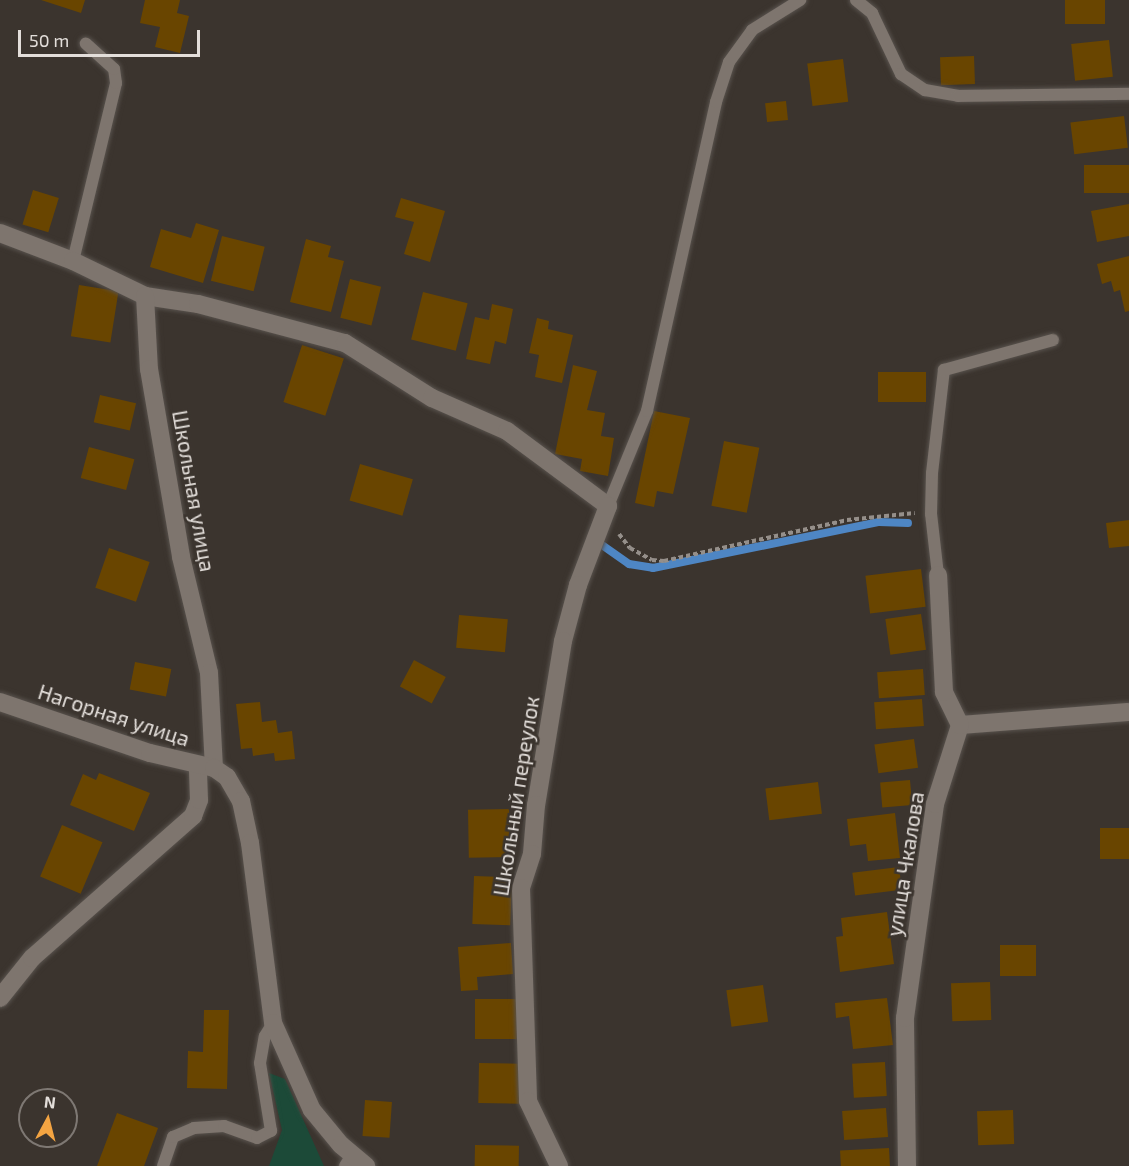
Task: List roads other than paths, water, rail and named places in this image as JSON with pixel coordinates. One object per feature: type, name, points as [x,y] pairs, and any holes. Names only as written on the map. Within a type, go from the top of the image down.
[{"type":"street","points":[[0,233],[73,261],[145,296],[198,304],[345,343],[432,398],[507,431],[608,506]]},
{"type":"street","name":"Школьная улица","points":[[0,998],[32,958],[193,816],[206,767],[209,673],[173,510],[149,369],[145,296]]},
{"type":"street","name":"Школьный переулок","points":[[559,1166],[528,1101],[521,888],[532,855],[536,805],[563,641],[608,506]]},
{"type":"street","points":[[938,575],[944,692],[960,724],[1129,712]]},
{"type":"street","name":"Нагорная улица","points":[[0,702],[206,767]]},
{"type":"street","name":"улица Чкалова","points":[[907,1166],[905,1018],[935,804],[960,724]]},
{"type":"street","points":[[206,767],[227,777],[241,801],[273,1023],[312,1110],[354,1162]]},
{"type":"lane","points":[[608,506],[647,411],[716,102],[729,62],[752,30],[800,0]]},
{"type":"lane","points":[[856,0],[872,13],[901,74],[925,90],[958,96],[1129,94]]},
{"type":"lane","points":[[73,261],[116,82],[114,69],[87,44]]},
{"type":"lane","points":[[938,575],[931,514],[934,437],[944,370],[1053,340]]},
{"type":"lane","points":[[163,1166],[173,1137],[194,1128],[224,1126],[257,1138],[271,1131],[260,1063],[265,1036],[273,1023]]},
{"type":"waterway","points":[[602,545],[629,564],[653,568],[879,522],[908,523]]}]
